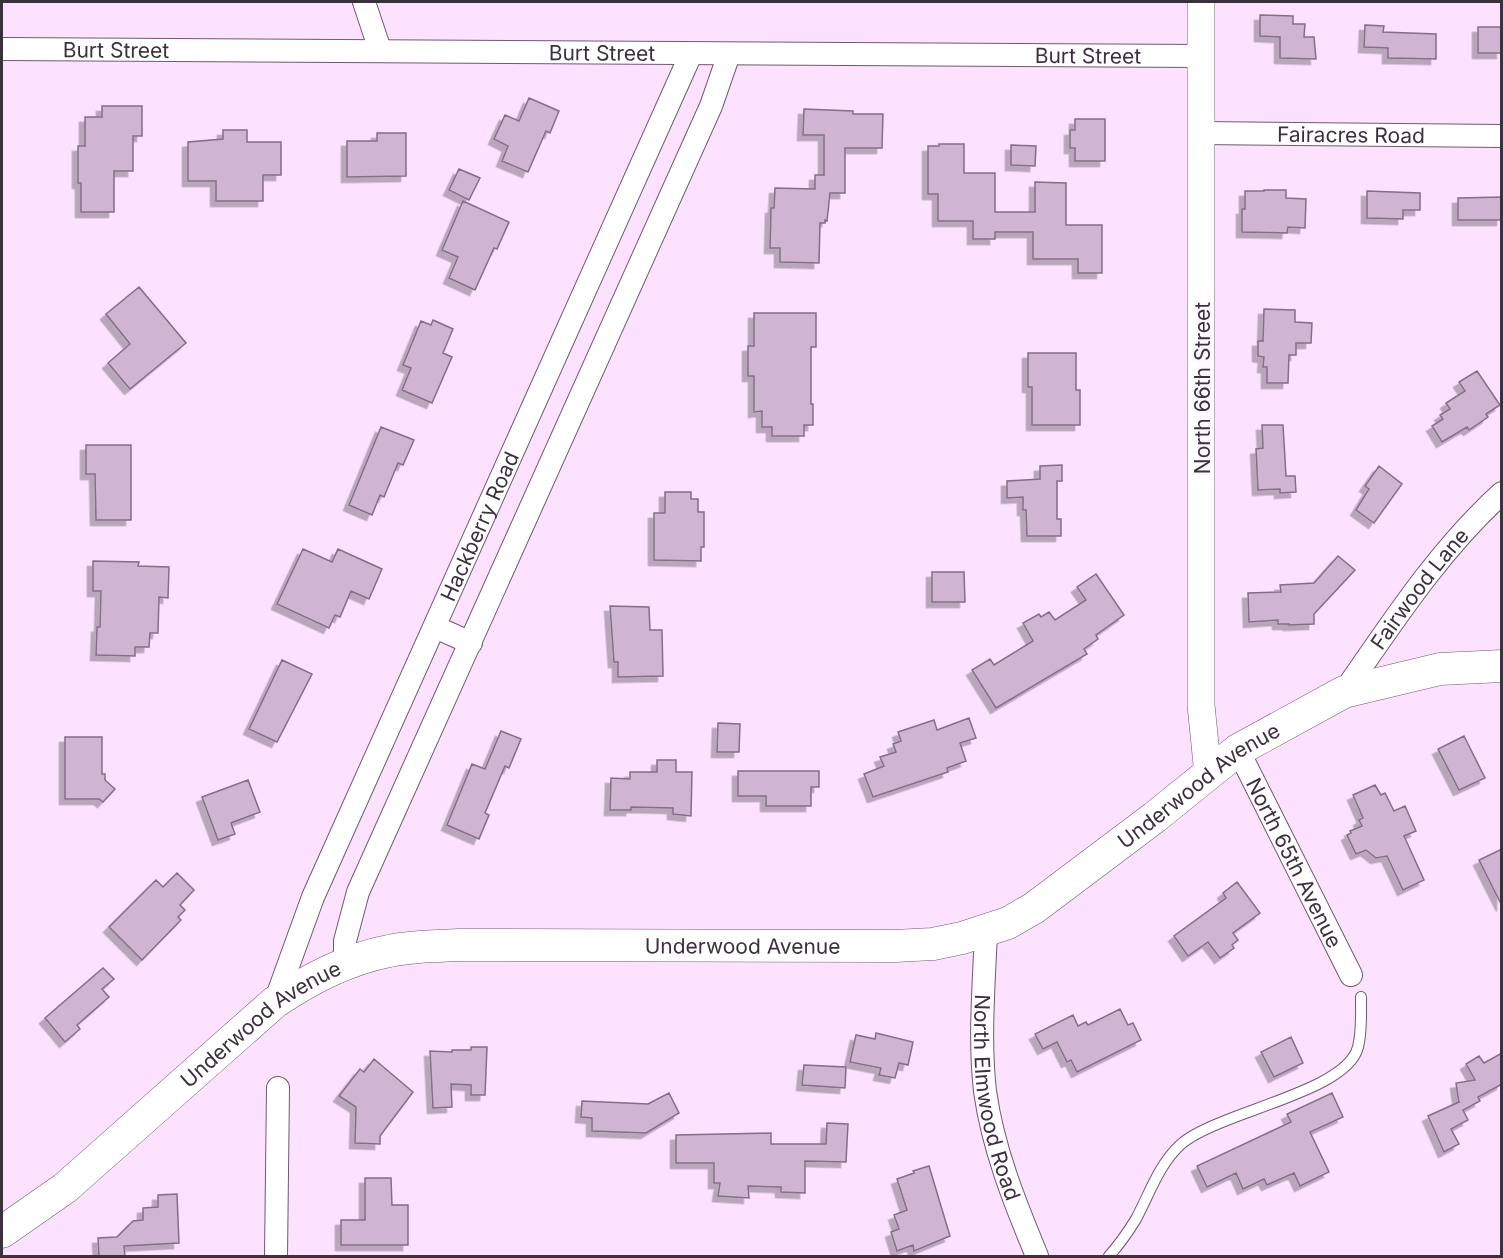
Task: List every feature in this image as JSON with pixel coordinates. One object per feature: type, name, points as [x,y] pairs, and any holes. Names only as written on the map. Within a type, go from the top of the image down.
[{"type":"main road","name":"Underwood Avenue","points":[[2,1232],[65,1188],[275,1002],[301,985],[345,963],[392,950],[445,945],[895,946],[933,944],[986,931],[1008,923],[1034,908],[1155,817],[1238,750],[1344,692],[1440,669],[1500,670]]},
{"type":"street","points":[[364,2],[380,50]]},
{"type":"street","name":"North 66th Street","points":[[1201,2],[1201,705],[1208,774]]},
{"type":"street","name":"Burt Street","points":[[2,49],[1201,56]]},
{"type":"street","name":"Hackberry Road","points":[[275,1002],[313,897],[691,54]]},
{"type":"street","name":"Hackberry Road","points":[[345,963],[345,941],[358,892],[711,106],[729,54]]},
{"type":"street","name":"Fairacres Road","points":[[1201,133],[1502,136]]},
{"type":"street","points":[[562,343],[598,359]]},
{"type":"street","name":"Fairwood Lane","points":[[1344,692],[1401,610],[1454,541],[1502,493]]},
{"type":"street","points":[[435,627],[471,643]]},
{"type":"street","name":"North 65th Avenue","points":[[1238,750],[1350,975]]},
{"type":"street","name":"North Elmwood Road","points":[[986,931],[982,1059],[985,1092],[1002,1167],[1037,1257]]},
{"type":"street","points":[[276,1257],[278,1088]]},
{"type":"lane","points":[[1108,1257],[1135,1220],[1154,1179],[1182,1143],[1203,1131],[1325,1082],[1350,1063],[1358,1049],[1361,997]]},
{"type":"building","points":[[1260,15],[1293,16],[1293,24],[1305,24],[1304,37],[1314,37],[1316,59],[1280,58],[1280,37],[1260,36]]},
{"type":"building","points":[[1365,25],[1384,26],[1383,32],[1436,34],[1436,59],[1388,58],[1388,48],[1364,47]]},
{"type":"building","points":[[1478,27],[1501,27],[1502,53],[1478,53]]},
{"type":"building","points":[[529,98],[559,111],[550,133],[546,131],[528,172],[502,161],[508,146],[494,139],[505,115],[519,121]]},
{"type":"building","points":[[102,106],[142,106],[142,136],[133,136],[133,171],[114,171],[114,212],[81,212],[78,146],[85,146],[85,117],[102,117]]},
{"type":"building","points":[[804,109],[853,111],[853,114],[883,114],[882,148],[845,148],[845,193],[830,193],[827,221],[820,223],[819,263],[780,262],[780,248],[770,248],[771,208],[774,208],[775,188],[815,189],[815,175],[824,175],[824,135],[803,135]]},
{"type":"building","points":[[1075,119],[1105,119],[1105,161],[1075,161],[1075,148],[1070,148],[1070,130],[1075,130]]},
{"type":"building","points":[[223,130],[247,130],[247,142],[281,142],[281,175],[263,175],[263,201],[216,201],[216,181],[188,181],[188,142],[223,139]]},
{"type":"building","points":[[377,133],[406,133],[406,176],[347,177],[347,141],[377,141]]},
{"type":"building","points":[[939,144],[964,144],[964,173],[995,173],[995,212],[1035,212],[1035,182],[1066,183],[1066,225],[1102,225],[1102,273],[1078,273],[1078,259],[1033,259],[1033,232],[995,232],[995,239],[973,239],[973,221],[938,221],[938,194],[928,194],[928,146],[939,146]]},
{"type":"building","points":[[1011,145],[1036,146],[1035,166],[1011,165]]},
{"type":"building","points":[[459,169],[480,178],[469,200],[449,190]]},
{"type":"building","points":[[1286,190],[1286,198],[1306,199],[1305,228],[1288,227],[1287,233],[1242,232],[1245,191]]},
{"type":"building","points":[[1367,191],[1420,193],[1420,210],[1403,210],[1403,219],[1367,218]]},
{"type":"building","points":[[1502,197],[1502,220],[1458,220],[1458,198]]},
{"type":"building","points":[[463,201],[509,222],[475,290],[449,278],[458,257],[442,250]]},
{"type":"building","points":[[139,287],[186,343],[130,389],[108,363],[130,344],[106,314]]},
{"type":"building","points":[[1264,309],[1295,310],[1295,322],[1312,323],[1311,343],[1296,343],[1296,355],[1289,355],[1288,383],[1267,383],[1267,367],[1263,367],[1264,357],[1258,356],[1258,341],[1263,341]]},
{"type":"building","points":[[754,313],[816,313],[816,347],[811,347],[813,425],[804,425],[804,436],[772,436],[772,427],[762,427],[762,411],[754,412],[754,376],[748,376],[748,346],[754,346]]},
{"type":"building","points":[[433,320],[453,329],[443,353],[452,357],[432,403],[402,390],[411,368],[403,365],[421,321],[431,325]]},
{"type":"building","points":[[1028,353],[1076,353],[1076,390],[1080,390],[1080,425],[1032,425],[1032,387],[1028,387]]},
{"type":"building","points":[[1477,371],[1500,405],[1486,414],[1488,417],[1469,430],[1467,427],[1442,442],[1432,426],[1443,419],[1440,415],[1450,409],[1446,403],[1465,391],[1459,382]]},
{"type":"building","points":[[1262,425],[1283,425],[1286,476],[1295,476],[1296,492],[1280,493],[1280,489],[1258,490],[1256,449],[1263,448]]},
{"type":"building","points":[[381,427],[414,440],[403,465],[398,463],[384,497],[380,495],[372,515],[349,505]]},
{"type":"building","points":[[86,445],[131,445],[131,520],[96,520],[95,474],[86,474]]},
{"type":"building","points":[[1062,465],[1062,481],[1057,481],[1057,519],[1061,519],[1061,536],[1027,536],[1023,497],[1007,498],[1007,481],[1040,479],[1040,466]]},
{"type":"building","points":[[1379,466],[1402,484],[1374,523],[1356,510],[1369,489],[1365,486]]},
{"type":"building","points":[[665,492],[691,492],[691,499],[698,499],[698,512],[704,512],[704,547],[701,547],[701,561],[654,560],[654,513],[665,513]]},
{"type":"building","points":[[303,549],[332,562],[338,549],[382,569],[369,599],[351,591],[340,617],[335,615],[329,628],[277,604]]},
{"type":"building","points":[[1338,556],[1355,570],[1314,614],[1314,624],[1278,624],[1278,620],[1249,622],[1248,593],[1281,592],[1280,585],[1314,583]]},
{"type":"building","points":[[93,561],[139,562],[138,566],[169,567],[168,598],[159,597],[158,633],[150,633],[149,647],[135,647],[135,656],[96,655],[97,627],[100,627],[101,591],[93,591]]},
{"type":"building","points":[[932,572],[964,572],[965,602],[932,602]]},
{"type":"building","points":[[1096,574],[1124,615],[1096,635],[1098,639],[1084,649],[1087,654],[996,708],[972,670],[990,659],[994,665],[1033,641],[1023,623],[1039,614],[1041,617],[1049,612],[1055,620],[1086,600],[1077,587]]},
{"type":"building","points":[[610,606],[649,607],[650,630],[662,630],[663,676],[618,677],[618,662],[614,662]]},
{"type":"building","points":[[282,660],[312,674],[277,742],[249,729]]},
{"type":"building","points":[[969,718],[976,738],[960,743],[966,761],[947,768],[948,772],[873,797],[864,774],[884,766],[880,757],[896,752],[893,744],[901,741],[898,732],[934,720],[937,730]]},
{"type":"building","points":[[718,723],[740,724],[739,752],[717,752]]},
{"type":"building","points":[[501,731],[521,739],[509,768],[505,766],[485,813],[489,815],[479,839],[447,825],[472,764],[485,769]]},
{"type":"building","points":[[1464,736],[1485,778],[1459,790],[1438,749]]},
{"type":"building","points":[[65,737],[102,737],[102,774],[105,774],[105,780],[115,789],[103,802],[99,799],[65,799]]},
{"type":"building","points":[[657,760],[676,760],[676,772],[692,772],[691,816],[673,814],[673,808],[631,807],[631,810],[610,810],[611,778],[630,779],[630,772],[657,772]]},
{"type":"building","points":[[738,771],[819,771],[819,787],[811,787],[811,806],[766,806],[766,796],[738,796]]},
{"type":"building","points":[[248,780],[260,812],[231,823],[235,834],[218,840],[202,797]]},
{"type":"building","points":[[1375,785],[1381,795],[1385,793],[1394,811],[1405,806],[1416,831],[1404,836],[1424,880],[1403,890],[1387,856],[1376,858],[1366,850],[1356,854],[1347,835],[1351,833],[1350,831],[1362,826],[1359,820],[1363,818],[1353,795]]},
{"type":"building","points":[[1502,849],[1502,906],[1479,860]]},
{"type":"building","points":[[177,873],[194,890],[180,905],[185,910],[178,917],[181,920],[142,960],[109,927],[156,880],[163,887]]},
{"type":"building","points":[[1237,882],[1260,913],[1233,933],[1238,940],[1232,945],[1234,948],[1220,958],[1208,942],[1188,956],[1174,936],[1226,898],[1223,893]]},
{"type":"building","points":[[103,968],[114,979],[102,989],[109,997],[77,1025],[80,1029],[65,1042],[45,1018]]},
{"type":"building","points":[[1120,1009],[1128,1025],[1133,1023],[1141,1040],[1077,1072],[1071,1060],[1067,1062],[1057,1042],[1043,1049],[1035,1034],[1073,1015],[1078,1026],[1086,1022],[1088,1025]]},
{"type":"building","points":[[876,1033],[913,1042],[908,1065],[899,1063],[895,1078],[879,1075],[881,1068],[850,1062],[856,1035],[875,1039]]},
{"type":"building","points":[[1291,1037],[1303,1063],[1274,1077],[1261,1052]]},
{"type":"building","points":[[471,1047],[487,1047],[485,1095],[471,1095],[471,1085],[451,1084],[452,1107],[433,1108],[430,1051],[452,1052],[452,1050],[471,1050]]},
{"type":"building","points":[[1502,1053],[1502,1084],[1478,1097],[1480,1101],[1463,1110],[1468,1120],[1451,1129],[1459,1144],[1444,1152],[1428,1116],[1459,1102],[1456,1083],[1475,1080],[1466,1064],[1479,1056],[1484,1063]]},
{"type":"building","points":[[374,1059],[413,1092],[380,1136],[380,1144],[355,1143],[356,1107],[339,1096],[360,1069],[364,1072]]},
{"type":"building","points":[[804,1065],[846,1067],[845,1088],[802,1085]]},
{"type":"building","points":[[669,1093],[679,1113],[646,1133],[592,1131],[592,1118],[581,1117],[582,1101],[648,1104]]},
{"type":"building","points":[[1332,1093],[1343,1117],[1310,1132],[1329,1172],[1300,1186],[1294,1173],[1267,1185],[1264,1179],[1243,1189],[1236,1173],[1207,1187],[1197,1166],[1291,1122],[1287,1114]]},
{"type":"building","points":[[827,1123],[848,1124],[846,1162],[805,1161],[805,1193],[781,1192],[781,1187],[748,1186],[749,1198],[718,1196],[720,1183],[714,1183],[714,1163],[676,1163],[676,1135],[771,1133],[771,1144],[826,1144]]},
{"type":"building","points":[[929,1166],[950,1236],[914,1251],[913,1245],[897,1251],[891,1232],[899,1229],[894,1215],[907,1210],[897,1179]]},
{"type":"building","points":[[365,1178],[391,1178],[392,1205],[408,1205],[408,1245],[341,1245],[341,1220],[365,1220]]},
{"type":"building","points":[[177,1194],[179,1243],[124,1246],[125,1257],[99,1257],[98,1238],[117,1237],[133,1221],[143,1220],[143,1208],[158,1207],[158,1195]]}]
